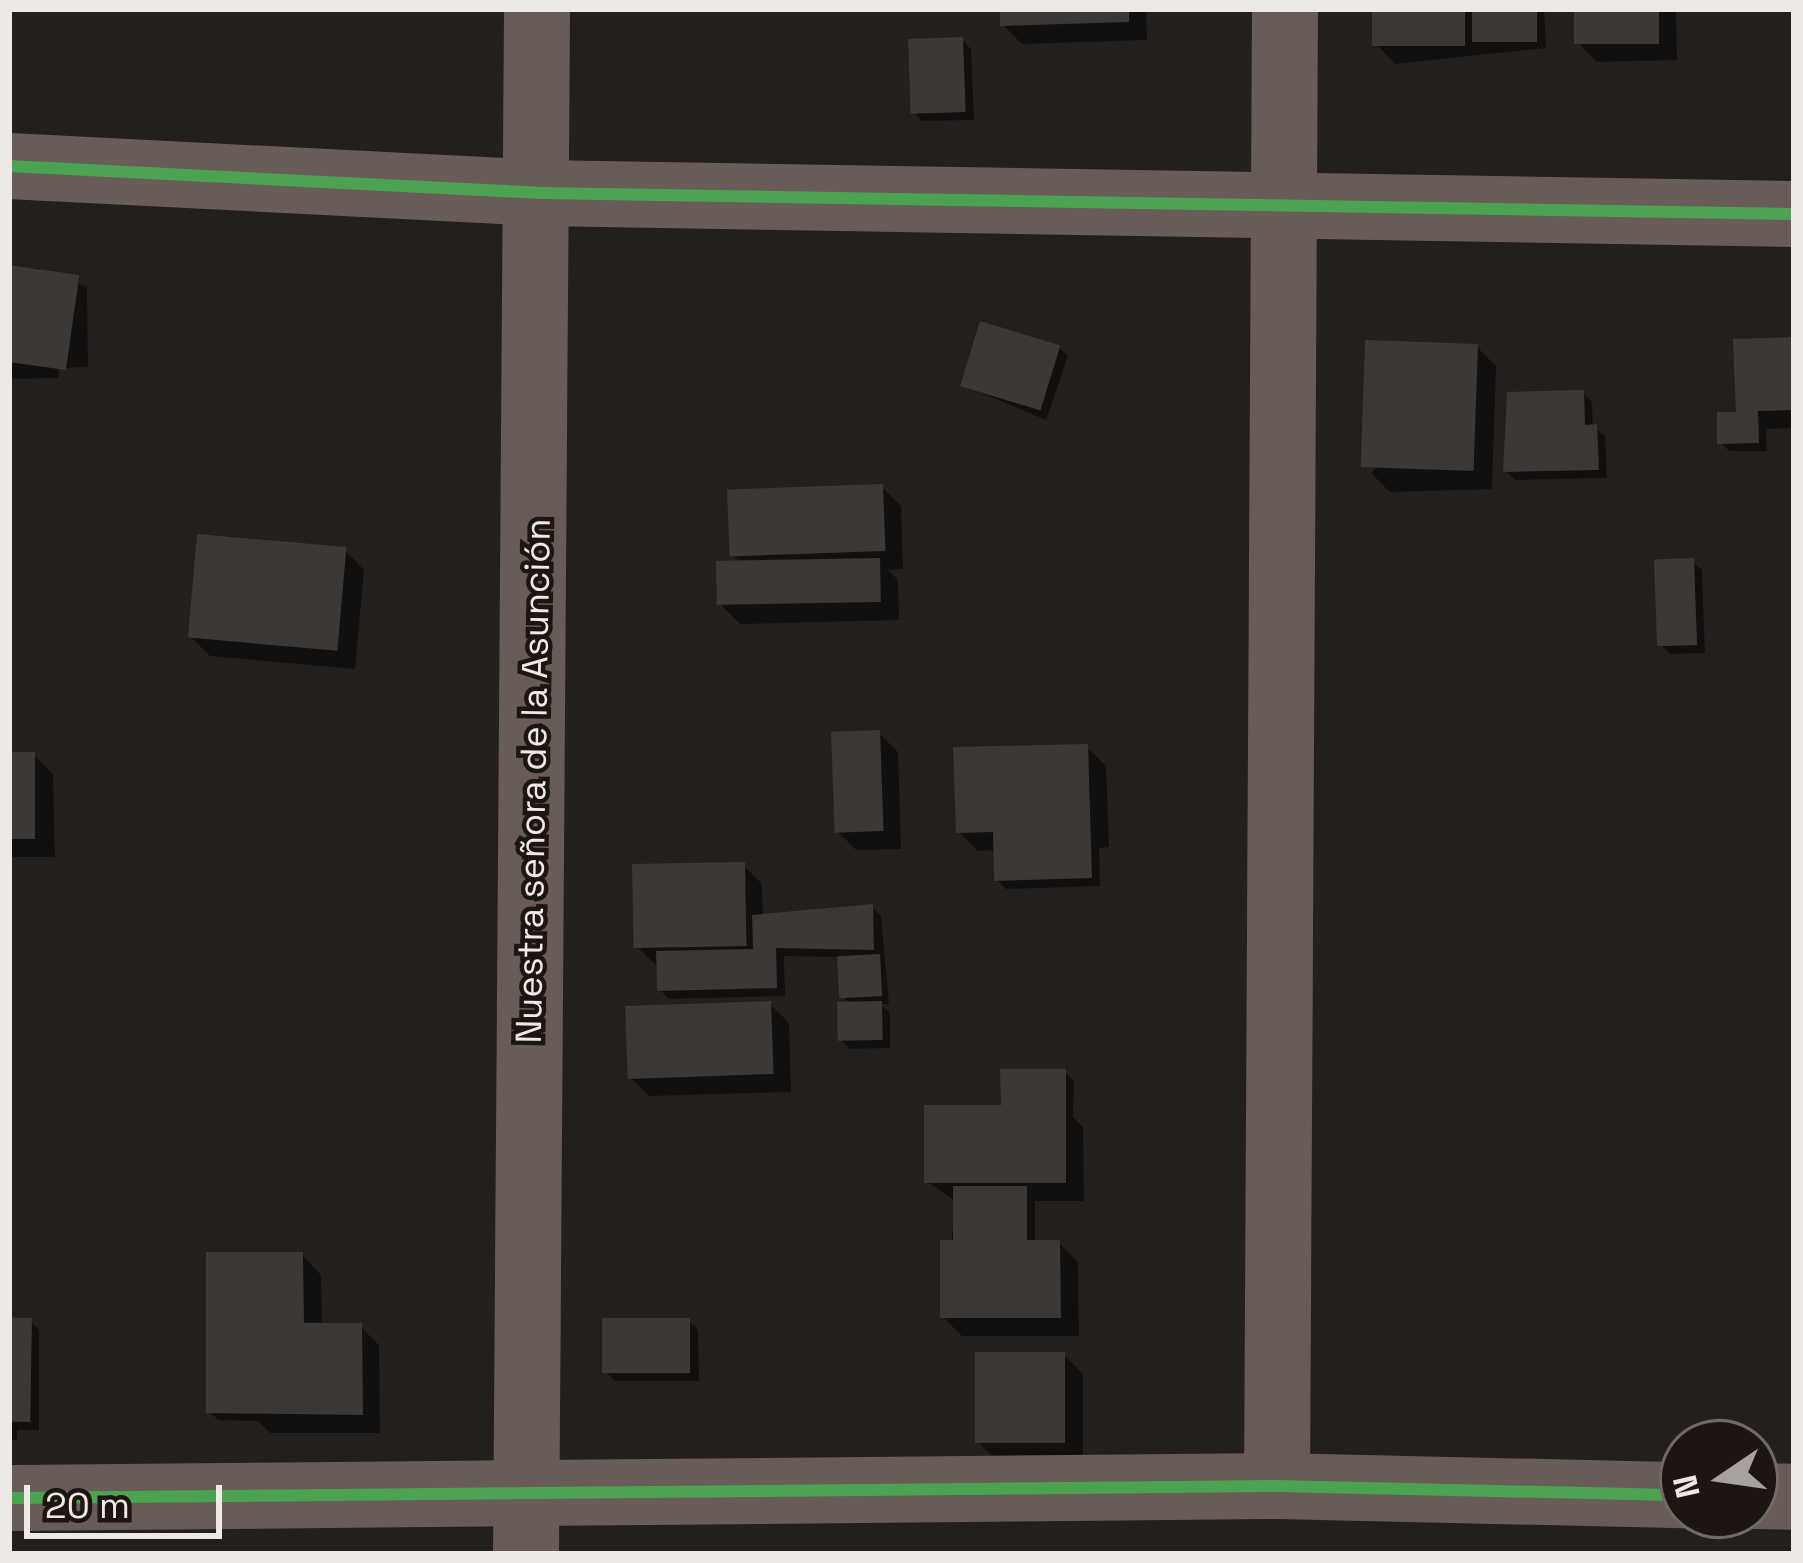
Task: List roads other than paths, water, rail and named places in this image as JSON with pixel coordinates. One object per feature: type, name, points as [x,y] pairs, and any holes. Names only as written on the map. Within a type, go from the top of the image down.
[{"type":"street","name":"Nuestra señora de la Asunción","points":[[526,1554],[542,194],[537,9]]},
{"type":"street","points":[[1277,1486],[1285,9]]},
{"type":"street","points":[[9,166],[542,194],[1794,214]]},
{"type":"street","points":[[9,1498],[1277,1486],[1659,1494]]}]
